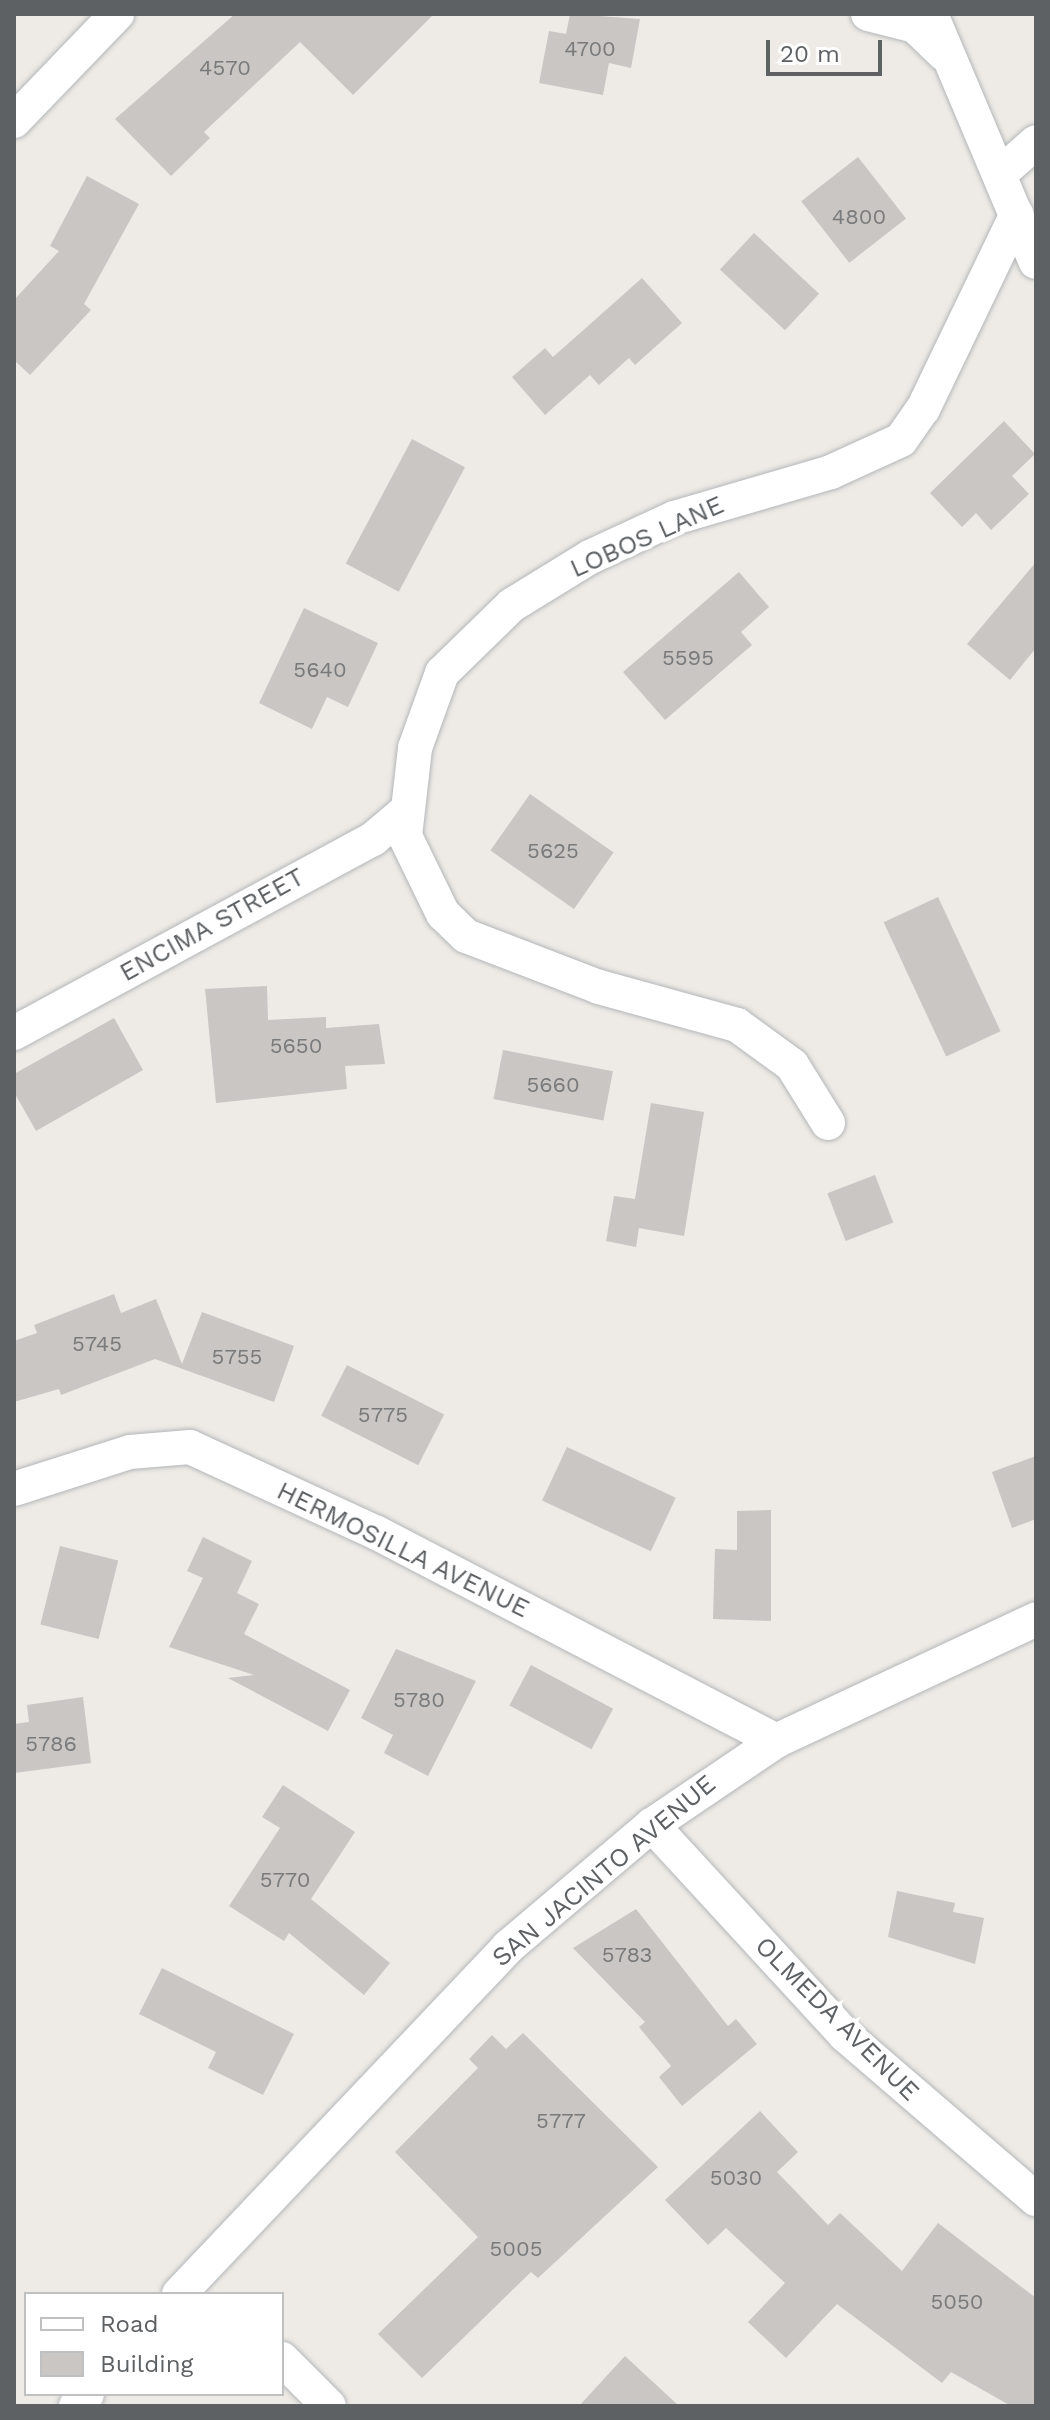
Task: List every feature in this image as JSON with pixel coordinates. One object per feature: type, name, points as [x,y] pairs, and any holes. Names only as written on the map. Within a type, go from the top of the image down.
[{"type":"street","points":[[14,121],[117,14]]},
{"type":"street","points":[[868,14],[915,26],[953,63]]},
{"type":"street","points":[[931,14],[1002,172],[1036,262]]},
{"type":"street","points":[[1002,172],[1036,142]]},
{"type":"street","name":"LOBOS LANE","points":[[828,1123],[792,1065],[737,1025],[599,987],[466,936],[443,914],[411,854],[406,811],[415,748],[442,673],[512,605],[590,557],[674,518],[831,472],[901,440],[923,409],[1017,214]]},
{"type":"street","name":"ENCIMA STREET","points":[[14,1033],[373,839],[406,811]]},
{"type":"street","name":"HERMOSILLA AVENUE","points":[[14,1489],[130,1452],[190,1447],[377,1533],[776,1741]]},
{"type":"street","name":"SAN JACINTO AVENUE","points":[[198,2287],[508,1947],[652,1825],[776,1741],[1036,1619]]},
{"type":"street","name":"OLMEDA AVENUE","points":[[652,1825],[845,2035],[1036,2199]]},
{"type":"street","points":[[284,2361],[329,2406]]},
{"type":"building","points":[[235,14],[434,14],[353,95],[300,42],[204,132],[210,138],[171,176],[115,119]]},
{"type":"building","points":[[570,14],[640,19],[631,68],[609,63],[603,95],[539,83],[549,31],[566,34]]},
{"type":"building","points":[[858,157],[906,218],[849,263],[801,201]]},
{"type":"building","points":[[87,176],[139,204],[84,304],[91,310],[30,375],[14,360],[14,300],[59,251],[50,246]]},
{"type":"building","points":[[754,233],[819,294],[785,330],[720,270]]},
{"type":"building","points":[[642,278],[682,323],[635,365],[629,358],[599,385],[590,375],[545,415],[512,377],[545,348],[553,357]]},
{"type":"building","points":[[1004,421],[1035,454],[1012,476],[1029,494],[991,530],[976,513],[962,527],[930,493]]},
{"type":"building","points":[[412,439],[465,467],[399,592],[346,563]]},
{"type":"building","points":[[1036,562],[1036,648],[1010,680],[967,644]]},
{"type":"building","points":[[739,572],[769,607],[741,632],[752,645],[665,720],[623,672]]},
{"type":"building","points":[[304,608],[378,643],[348,707],[327,697],[312,729],[259,703]]},
{"type":"building","points":[[530,794],[614,853],[574,909],[490,851]]},
{"type":"building","points":[[938,897],[1001,1031],[946,1056],[884,922]]},
{"type":"building","points":[[267,986],[268,1020],[326,1017],[326,1028],[379,1024],[385,1064],[345,1066],[347,1089],[216,1103],[205,989]]},
{"type":"building","points":[[114,1018],[143,1070],[36,1131],[14,1092],[14,1074]]},
{"type":"building","points":[[503,1050],[613,1071],[603,1120],[493,1099]]},
{"type":"building","points":[[651,1103],[704,1112],[684,1236],[639,1228],[636,1247],[606,1241],[614,1196],[635,1199]]},
{"type":"building","points":[[875,1175],[893,1223],[846,1241],[827,1193]]},
{"type":"building","points":[[114,1294],[121,1313],[156,1299],[182,1364],[202,1312],[294,1346],[274,1402],[155,1359],[61,1395],[59,1389],[14,1402],[14,1341],[37,1333],[34,1325]]},
{"type":"building","points":[[347,1365],[444,1414],[418,1465],[321,1416]]},
{"type":"building","points":[[567,1447],[676,1498],[651,1551],[542,1500]]},
{"type":"building","points":[[1036,1456],[1036,1519],[1012,1528],[992,1472]]},
{"type":"building","points":[[771,1510],[771,1621],[713,1619],[715,1549],[737,1550],[737,1511]]},
{"type":"building","points":[[203,1537],[252,1561],[237,1593],[259,1604],[244,1634],[350,1690],[328,1731],[228,1678],[254,1675],[169,1647],[203,1578],[187,1571]]},
{"type":"building","points":[[60,1546],[118,1561],[99,1639],[40,1625]]},
{"type":"building","points":[[396,1649],[476,1681],[428,1776],[384,1753],[393,1735],[361,1718]]},
{"type":"building","points":[[531,1665],[613,1709],[592,1749],[509,1706]]},
{"type":"building","points":[[83,1697],[91,1763],[14,1773],[14,1724],[29,1722],[27,1705]]},
{"type":"building","points":[[283,1785],[355,1832],[311,1899],[390,1963],[364,1995],[289,1933],[284,1941],[229,1906],[280,1828],[262,1817]]},
{"type":"building","points":[[897,1891],[955,1903],[953,1912],[984,1918],[975,1964],[888,1937]]},
{"type":"building","points":[[636,1909],[728,2026],[736,2019],[757,2044],[682,2106],[659,2077],[671,2066],[639,2027],[645,2022],[573,1948]]},
{"type":"building","points":[[162,1968],[294,2034],[263,2095],[208,2068],[216,2052],[139,2014]]},
{"type":"building","points":[[523,2033],[658,2167],[538,2278],[531,2272],[422,2378],[378,2334],[478,2237],[395,2152],[478,2068],[469,2059],[492,2035],[506,2049]]},
{"type":"building","points":[[760,2111],[798,2152],[777,2172],[828,2225],[840,2213],[902,2271],[938,2223],[1036,2298],[1036,2406],[1011,2406],[951,2372],[942,2383],[837,2304],[786,2358],[748,2322],[785,2283],[726,2228],[708,2245],[665,2200]]},
{"type":"building","points":[[625,2356],[679,2406],[579,2406]]}]
